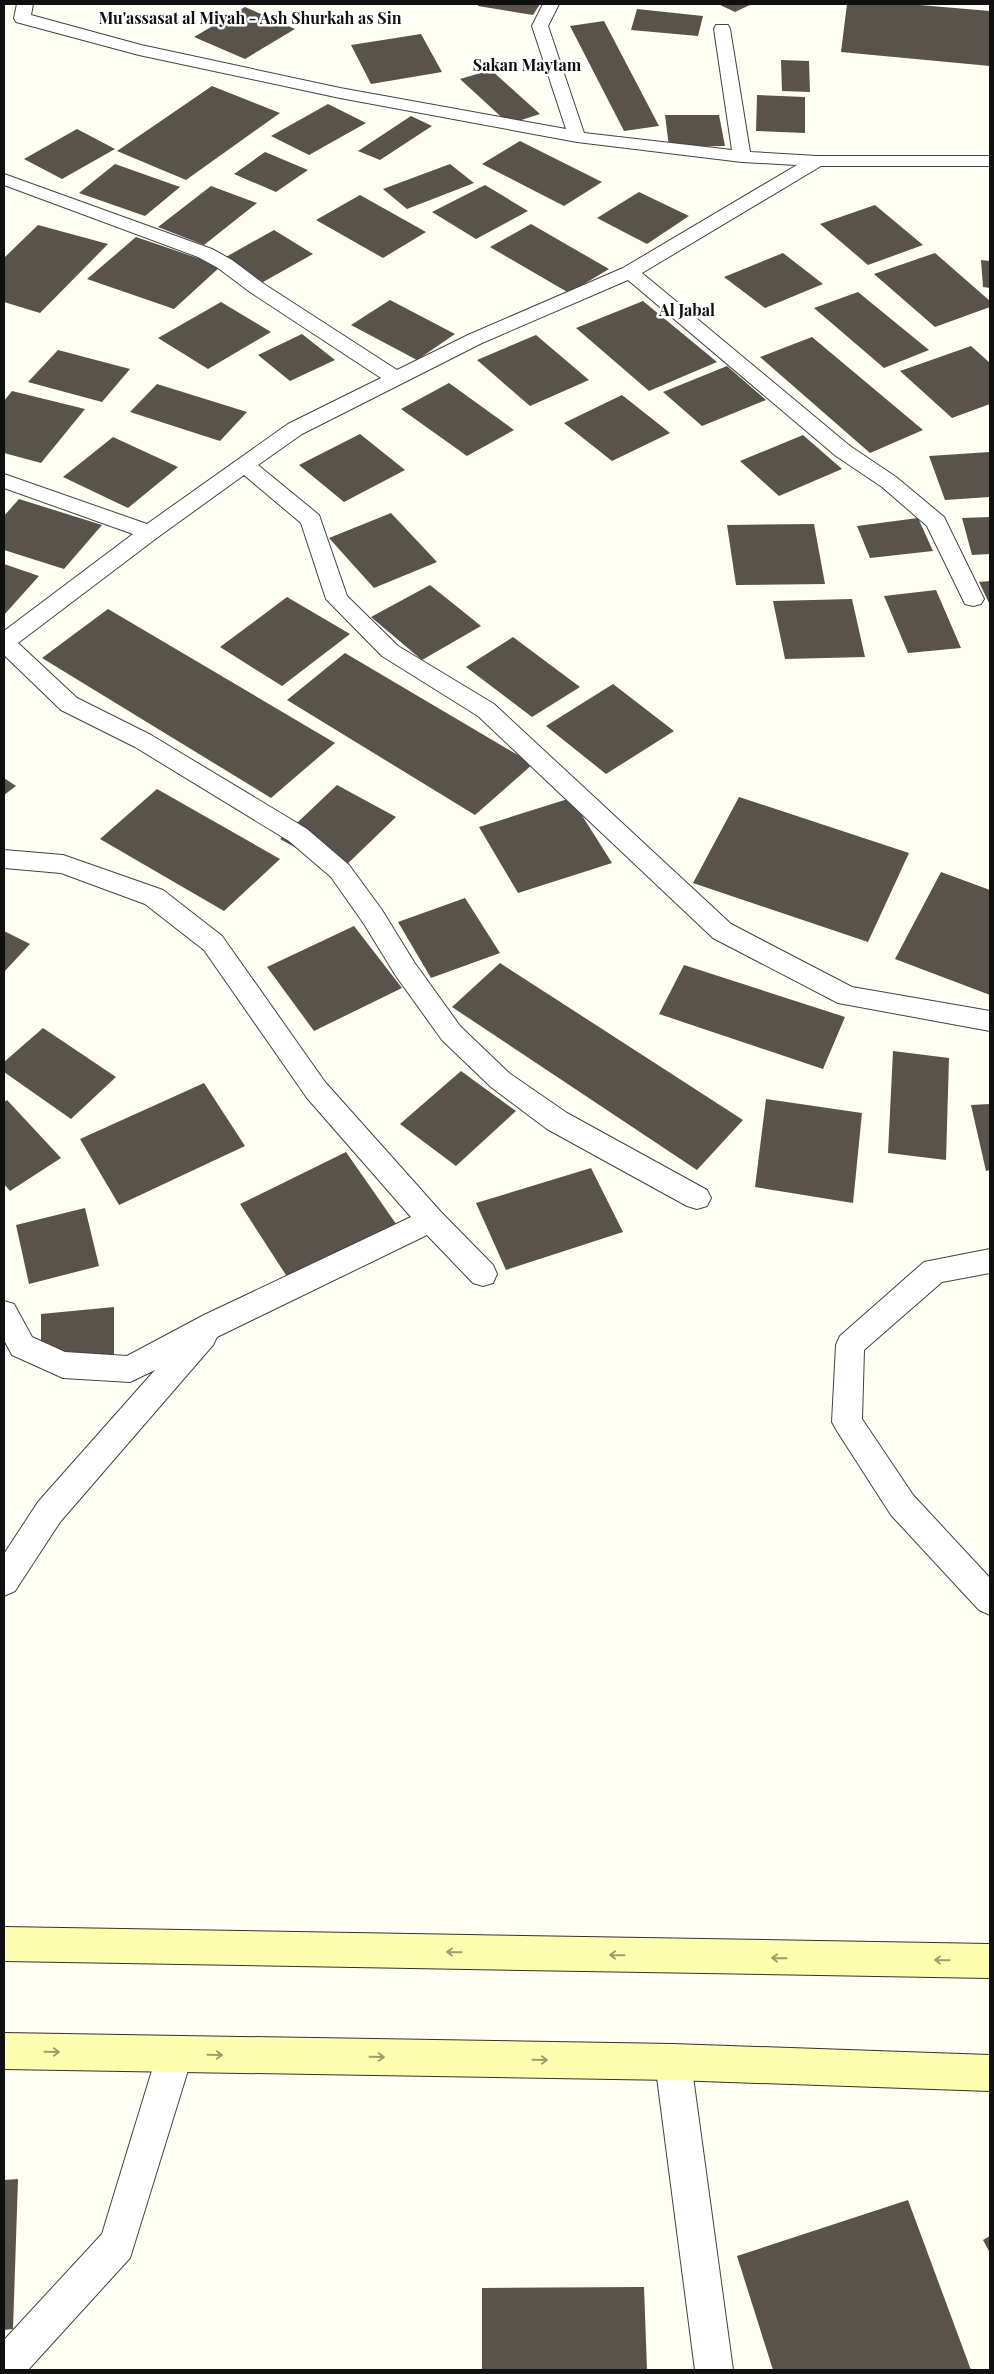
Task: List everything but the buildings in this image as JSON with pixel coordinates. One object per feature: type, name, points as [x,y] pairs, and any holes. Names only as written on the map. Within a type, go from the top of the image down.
[{"type":"main road","points":[[4,1944],[990,1961]]},
{"type":"main road","points":[[4,2051],[673,2062],[990,2073]]},
{"type":"street","points":[[551,4],[540,26],[577,137]]},
{"type":"street","points":[[15,16],[139,50],[282,81],[577,137],[742,157],[817,161],[990,161]]},
{"type":"street","points":[[722,28],[742,157]]},
{"type":"street","points":[[697,1198],[556,1121],[500,1080],[450,1033],[340,871],[298,835],[143,741],[69,704],[4,642],[150,532],[295,429],[476,339],[630,272],[817,161]]},
{"type":"street","points":[[4,179],[205,253],[225,264],[257,288],[396,379]]},
{"type":"street","points":[[630,272],[843,451],[889,482],[936,522],[973,599]]},
{"type":"street","points":[[244,465],[311,520],[337,599],[390,651],[486,710],[722,931],[847,996],[990,1020]]},
{"type":"street","points":[[4,482],[150,532]]},
{"type":"street","points":[[4,859],[63,864],[154,897],[213,943],[316,1090],[430,1220],[483,1274]]},
{"type":"street","points":[[4,1313],[22,1346],[63,1365],[130,1369],[214,1324],[430,1220]]},
{"type":"street","points":[[990,1261],[934,1271],[850,1345],[848,1422],[902,1506],[990,1600]]},
{"type":"street","points":[[4,1581],[49,1512],[214,1324]]},
{"type":"street","points":[[4,2368],[116,2245],[175,2054]]},
{"type":"street","points":[[673,2062],[714,2370]]},
{"type":"district","name":"Mu'assasat al Miyah - Ash Shurkah as Sin","points":[[250,18]]},
{"type":"district","name":"Sakan Maytam","points":[[527,65]]},
{"type":"district","name":"Al Jabal","points":[[687,310]]}]
